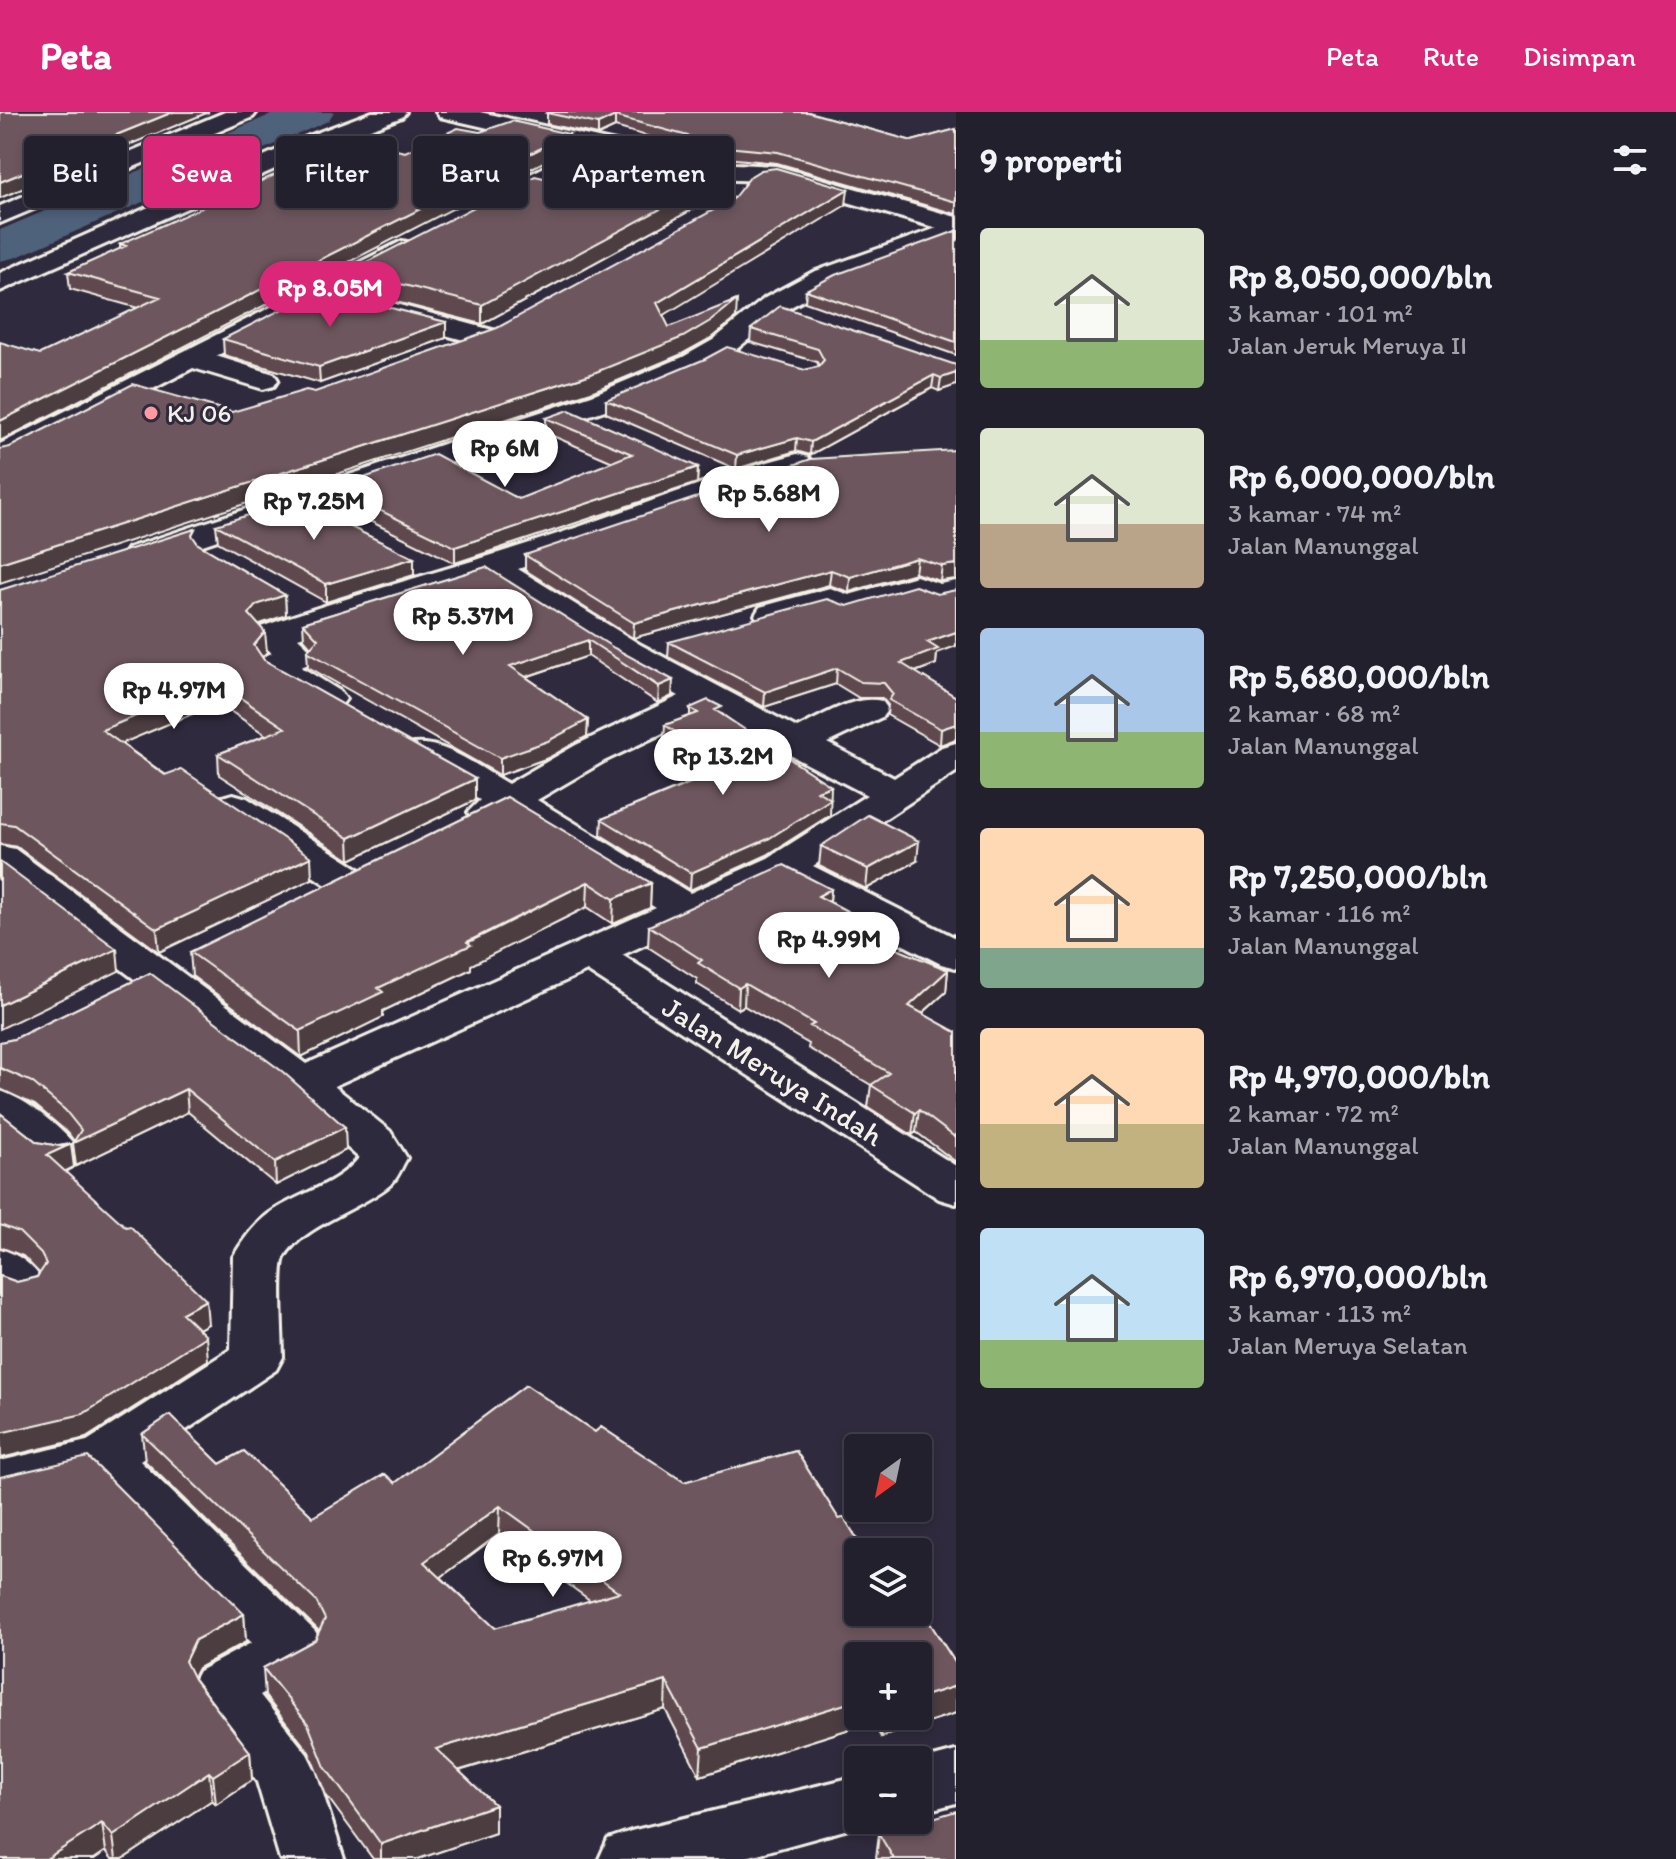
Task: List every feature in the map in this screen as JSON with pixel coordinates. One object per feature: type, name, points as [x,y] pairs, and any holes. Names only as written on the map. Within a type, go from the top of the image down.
[{"type":"street","points":[[0,215],[245,112]]},
{"type":"street","points":[[407,116],[544,147]]},
{"type":"street","points":[[0,283],[320,140],[407,116],[735,172],[776,174],[956,228]]},
{"type":"street","points":[[734,189],[757,172]]},
{"type":"street","points":[[457,221],[544,175]]},
{"type":"street","points":[[114,563],[571,412],[736,350],[775,304],[823,278],[956,228]]},
{"type":"street","points":[[0,456],[429,235]]},
{"type":"street","points":[[318,293],[495,332],[442,352]]},
{"type":"street","points":[[775,304],[804,314]]},
{"type":"street","points":[[191,358],[263,380]]},
{"type":"street","points":[[571,412],[615,431]]},
{"type":"street","points":[[0,430],[32,440]]},
{"type":"street","points":[[688,463],[731,482]]},
{"type":"street","points":[[353,715],[281,671],[276,665],[298,655],[271,636],[321,617],[544,550],[731,482],[797,464]]},
{"type":"street","points":[[297,501],[339,522]]},
{"type":"street","points":[[409,556],[451,577]]},
{"type":"street","points":[[489,566],[628,653],[895,794]]},
{"type":"street","points":[[743,623],[830,599],[845,607],[916,586],[936,596],[956,591]]},
{"type":"street","points":[[280,593],[321,617]]},
{"type":"street","points":[[628,653],[671,642]]},
{"type":"street","points":[[457,828],[511,801],[590,753],[708,697]]},
{"type":"street","points":[[797,743],[869,709]]},
{"type":"street","points":[[392,736],[511,801],[688,910]]},
{"type":"street","points":[[302,1083],[783,867],[956,755]]},
{"type":"street","points":[[202,785],[349,881]]},
{"type":"street","points":[[0,858],[302,1083],[373,1142],[383,1158],[375,1172],[277,1233],[258,1257],[257,1357],[103,1458],[0,1482]]},
{"type":"street","points":[[307,901],[389,861]]},
{"type":"street","points":[[783,867],[956,955]]},
{"type":"street","points":[[112,994],[196,954]]},
{"type":"street","name":"Jalan Meruya Indah","points":[[590,954],[956,1188]]},
{"type":"street","points":[[0,1106],[57,1153]]},
{"type":"street","points":[[103,1458],[294,1648],[220,1688],[285,1772],[312,1859]]},
{"type":"street","points":[[932,1783],[956,1777]]},
{"type":"street","points":[[653,1857],[844,1806]]},
{"type":"building","points":[[0,112],[173,112],[114,136],[24,136],[24,172],[0,182]]},
{"type":"building","points":[[808,112],[912,141],[956,129],[956,202],[778,152],[734,148],[734,136],[688,136],[615,116],[598,124],[547,113]]},
{"type":"building","points":[[512,121],[569,134],[544,136],[544,147],[528,155],[528,136],[440,136],[458,128],[480,132]]},
{"type":"building","points":[[413,148],[413,208],[422,208],[0,421],[0,342],[40,354],[160,297],[68,272],[126,246],[120,244],[201,208],[260,208],[260,182],[276,174],[276,208],[397,208],[397,150],[405,152]]},
{"type":"building","points":[[776,168],[848,189],[657,303],[669,327],[737,300],[683,337],[591,374],[0,563],[0,449],[10,447],[133,384],[232,412],[306,390],[315,392],[497,328],[717,208],[734,208],[734,197],[751,176],[761,170]]},
{"type":"building","points":[[535,176],[544,178],[544,208],[662,208],[482,305],[349,271],[472,208],[528,208],[528,180]]},
{"type":"building","points":[[956,231],[956,342],[806,290],[835,275]]},
{"type":"building","points":[[320,290],[446,322],[319,367],[223,339]]},
{"type":"building","points":[[780,306],[956,365],[956,373],[941,378],[934,375],[811,442],[797,438],[737,455],[606,400],[727,347],[805,370],[818,367],[824,360],[818,349],[751,329]]},
{"type":"building","points":[[569,410],[698,467],[455,547],[334,488],[435,454],[519,499],[632,454],[546,418]]},
{"type":"building","points":[[956,450],[956,564],[942,566],[917,558],[850,577],[831,570],[634,623],[525,555],[811,459]]},
{"type":"building","points":[[296,500],[414,558],[326,584],[216,525]]},
{"type":"building","points":[[195,529],[192,535],[198,544],[285,595],[256,605],[249,614],[265,632],[254,645],[264,660],[475,779],[349,838],[218,754],[285,728],[217,682],[102,730],[165,775],[181,769],[311,857],[157,929],[14,825],[0,823],[0,590]]},
{"type":"building","points":[[486,567],[614,648],[673,680],[659,686],[588,640],[510,666],[588,720],[548,741],[500,758],[307,651],[318,639],[303,623]]},
{"type":"building","points":[[915,586],[937,594],[956,590],[956,632],[927,642],[938,649],[901,663],[956,697],[956,724],[941,729],[889,700],[893,694],[884,683],[861,682],[837,668],[765,692],[669,642],[827,599],[847,606]]},
{"type":"building","points":[[708,700],[722,707],[715,710],[831,786],[817,791],[831,799],[768,839],[691,873],[602,819],[722,770],[712,763],[718,761],[665,725],[698,713],[690,708]]},
{"type":"building","points":[[507,797],[651,883],[614,899],[588,882],[467,942],[471,945],[378,988],[383,992],[300,1031],[190,952]]},
{"type":"building","points":[[868,815],[919,841],[868,869],[821,846]]},
{"type":"building","points":[[0,862],[117,949],[0,1005]]},
{"type":"building","points":[[784,865],[831,889],[818,896],[866,921],[851,930],[948,970],[909,1006],[956,1032],[956,1138],[919,1110],[915,1113],[871,1085],[889,1073],[745,984],[739,988],[698,963],[702,960],[649,926]]},
{"type":"building","points":[[150,973],[283,1072],[345,1127],[275,1162],[186,1089],[73,1143],[81,1130],[65,1110],[32,1082],[0,1068],[0,1042],[14,1039]]},
{"type":"building","points":[[0,1113],[37,1142],[59,1146],[71,1144],[47,1155],[126,1227],[130,1226],[206,1300],[182,1313],[206,1336],[83,1414],[0,1433],[0,1276],[17,1282],[37,1277],[46,1264],[41,1254],[19,1232],[0,1225]]},
{"type":"building","points":[[526,1385],[595,1432],[601,1427],[684,1482],[796,1451],[839,1519],[844,1518],[857,1538],[844,1538],[844,1626],[932,1626],[956,1664],[956,1686],[932,1694],[932,1642],[844,1642],[844,1704],[702,1748],[666,1681],[436,1749],[495,1805],[381,1844],[325,1767],[308,1724],[263,1668],[315,1640],[325,1619],[316,1601],[142,1434],[170,1415],[220,1464],[244,1451],[313,1517],[385,1474],[395,1483]],"holes":[[[500,1506],[619,1592],[495,1628],[424,1562]]]},
{"type":"building","points":[[88,1457],[244,1614],[195,1640],[185,1661],[194,1679],[250,1752],[213,1776],[209,1772],[113,1836],[102,1823],[46,1859],[0,1859],[0,1477]]},
{"type":"building","points":[[956,1811],[956,1859],[894,1859],[879,1834],[932,1834],[932,1818]]},
{"type":"waterway","points":[[0,247],[313,112]]},
{"type":"place","name":"KJ 06","points":[[151,413]]}]
